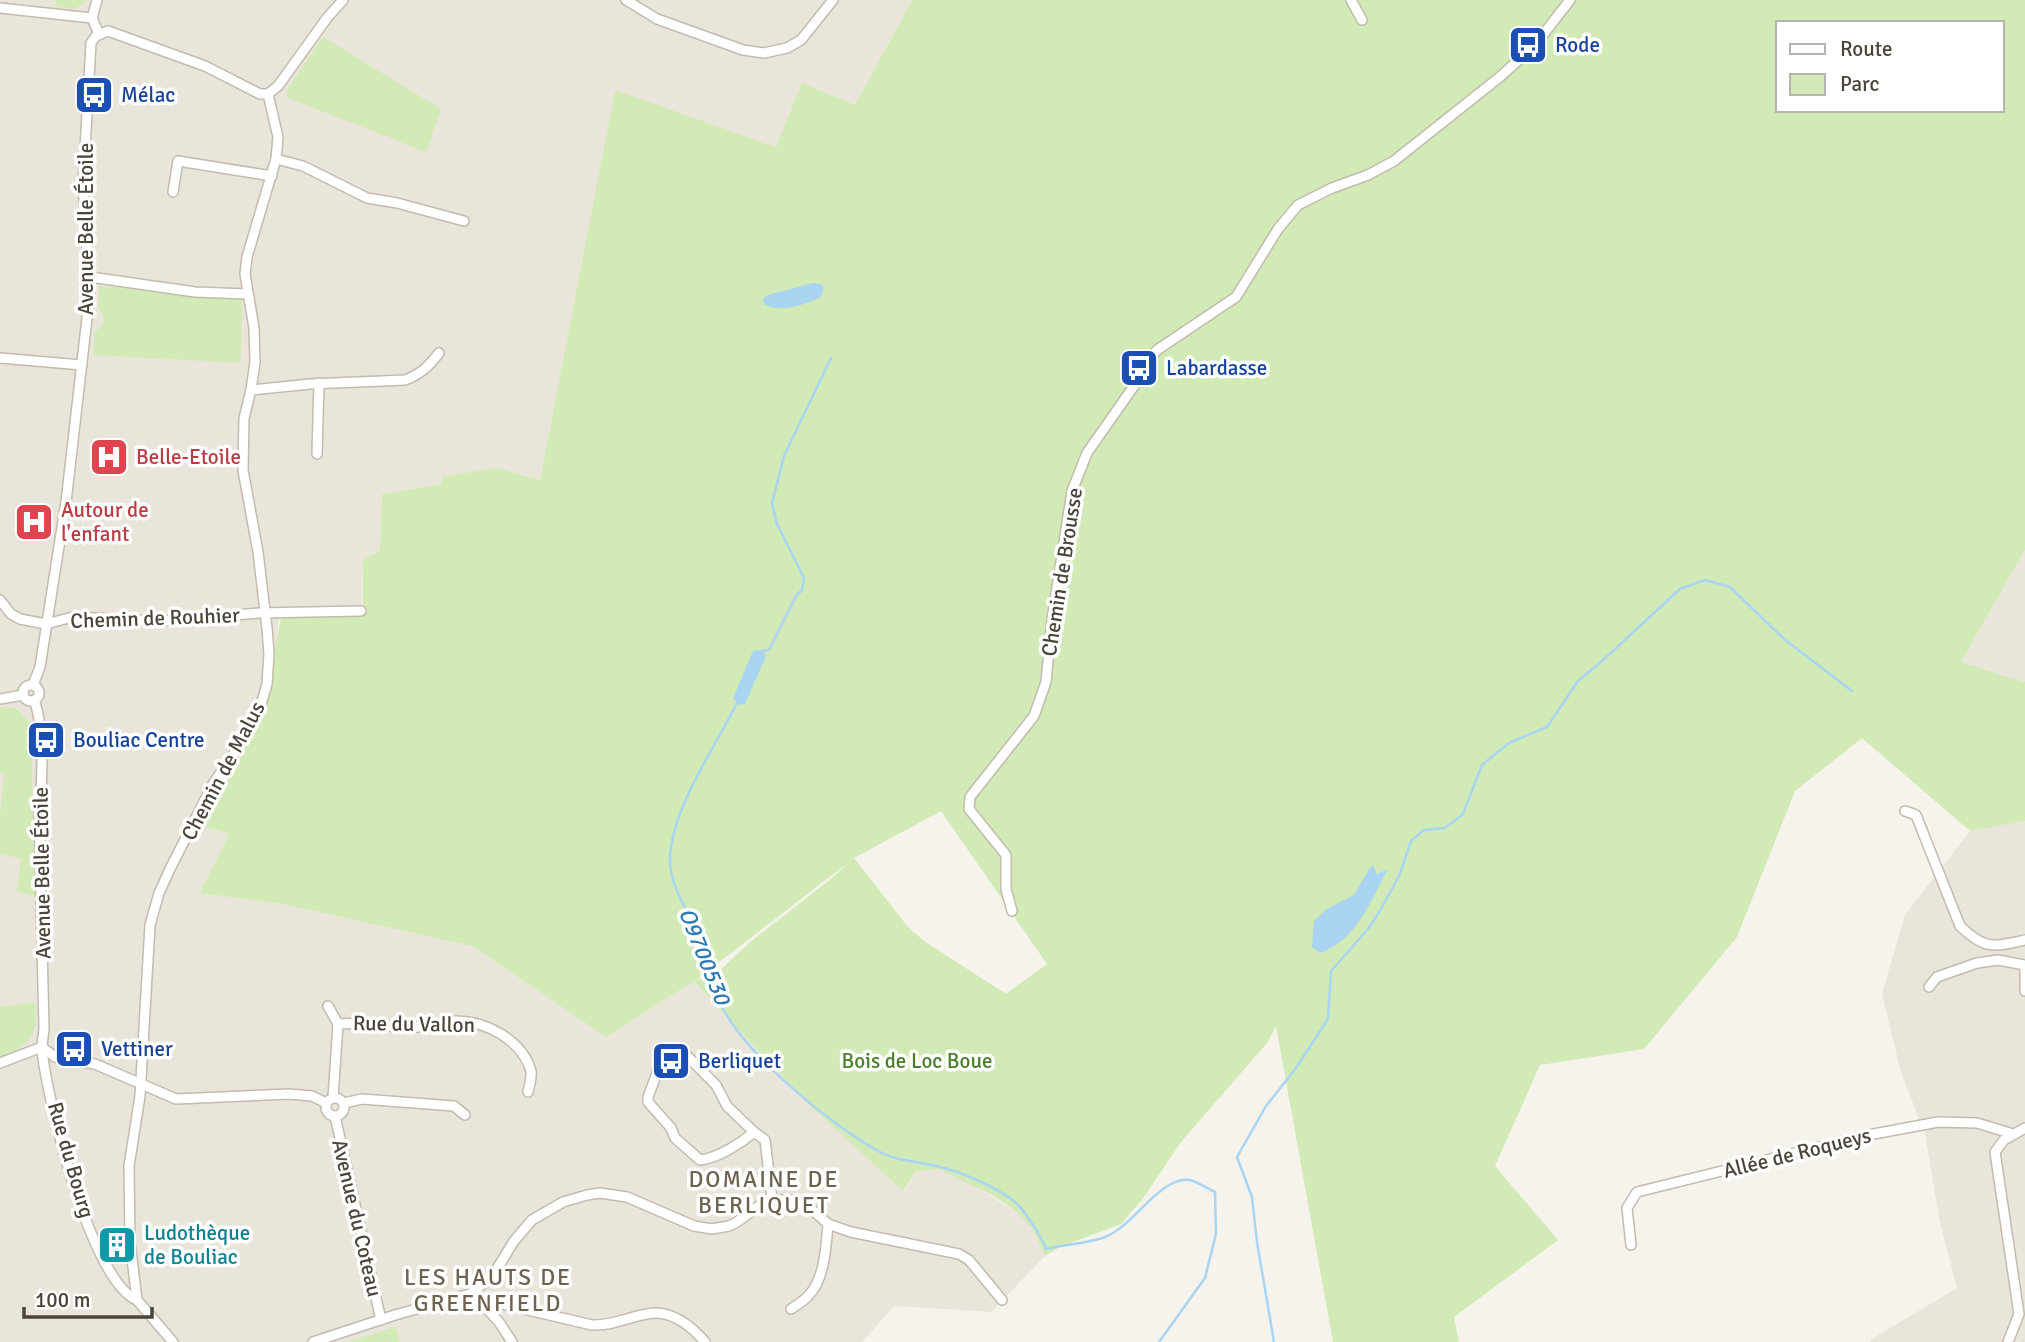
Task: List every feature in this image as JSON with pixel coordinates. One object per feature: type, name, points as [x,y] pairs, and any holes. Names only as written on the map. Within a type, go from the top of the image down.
[{"type":"street","points":[[44,0],[45,11]]},
{"type":"street","points":[[97,0],[92,18],[99,33],[108,31],[205,66],[260,94],[268,94],[278,86],[327,18],[344,0]]},
{"type":"street","points":[[626,0],[657,19],[743,50],[764,53],[787,48],[801,40],[833,0]]},
{"type":"street","points":[[1351,0],[1362,13]]},
{"type":"street","name":"Chemin de Brousse","points":[[1012,911],[1006,889],[1006,855],[969,809],[970,797],[1034,716],[1046,682],[1052,620],[1072,491],[1087,453],[1157,350],[1236,296],[1278,229],[1298,205],[1394,161],[1501,76],[1535,45],[1570,0]]},
{"type":"street","points":[[0,8],[92,18]]},
{"type":"street","name":"Avenue Belle Étoile","points":[[33,685],[40,667],[66,502],[82,365],[90,277],[83,184],[90,47],[99,33]]},
{"type":"street","name":"Chemin de Malus","points":[[137,1300],[130,1242],[128,1189],[131,1143],[140,1096],[150,925],[159,892],[207,794],[246,736],[260,708],[267,684],[269,654],[265,613],[258,552],[243,470],[244,418],[255,362],[254,328],[245,274],[247,257],[272,176],[278,137],[268,94]]},
{"type":"street","points":[[276,159],[303,166],[367,198],[464,221]]},
{"type":"street","points":[[173,192],[178,161],[272,176]]},
{"type":"street","points":[[90,277],[195,292],[247,294]]},
{"type":"street","points":[[251,390],[319,383],[405,380],[424,370],[439,353]]},
{"type":"street","points":[[0,358],[82,365]]},
{"type":"street","points":[[317,454],[319,383]]},
{"type":"street","points":[[0,600],[11,614],[20,619],[46,624]]},
{"type":"street","points":[[265,613],[361,611]]},
{"type":"street","name":"Chemin de Rouhier","points":[[46,624],[73,617],[160,621],[265,613]]},
{"type":"street","points":[[33,685],[38,692],[34,700],[23,695],[26,686],[33,685]]},
{"type":"street","points":[[0,699],[23,695]]},
{"type":"street","name":"Avenue Belle Étoile","points":[[34,700],[40,727],[39,817],[44,1029],[42,1047]]},
{"type":"street","points":[[1905,811],[1916,815],[1960,926],[1974,939],[1995,946],[2020,941],[2025,951]]},
{"type":"street","points":[[1929,987],[1937,977],[1977,963],[1998,960],[2025,967],[2025,991]]},
{"type":"street","name":"Rue du Vallon","points":[[328,1006],[338,1024],[330,1100]]},
{"type":"street","name":"Rue du Vallon","points":[[338,1024],[354,1022],[381,1027],[415,1027],[456,1021],[485,1025],[512,1042],[523,1054],[532,1074],[528,1092]]},
{"type":"street","points":[[0,1063],[42,1047],[55,1057],[82,1060],[176,1099],[289,1094],[330,1100],[338,1098],[344,1103]]},
{"type":"street","name":"Rue du Bourg","points":[[42,1047],[62,1144],[98,1250],[120,1286],[137,1300],[173,1342]]},
{"type":"street","points":[[754,1132],[744,1141],[710,1158],[700,1160],[695,1157],[676,1138],[671,1128],[648,1102],[663,1057],[674,1051],[685,1054],[716,1085],[727,1106],[765,1140],[772,1199]]},
{"type":"street","points":[[344,1103],[362,1099],[454,1106],[465,1115]]},
{"type":"street","points":[[330,1100],[327,1112],[335,1116],[343,1112],[344,1103]]},
{"type":"street","name":"Avenue du Coteau","points":[[335,1116],[381,1320]]},
{"type":"street","name":"Allée de Roqueys","points":[[1631,1245],[1628,1208],[1637,1192],[1863,1136],[1938,1122],[1977,1123],[2013,1134]]},
{"type":"street","points":[[2008,1342],[2019,1314],[1995,1152],[2004,1140],[2025,1128]]},
{"type":"street","points":[[313,1342],[471,1294],[492,1277],[514,1241],[532,1220],[573,1198],[600,1193],[620,1195],[694,1226],[712,1229],[729,1226],[758,1205],[772,1199],[792,1200],[808,1206],[828,1224],[851,1232],[959,1254],[969,1260],[1002,1300]]},
{"type":"street","points":[[791,1310],[811,1294],[820,1274],[828,1224]]},
{"type":"street","points":[[459,1296],[486,1308],[512,1342]]},
{"type":"street","points":[[459,1296],[601,1325],[651,1312],[674,1317],[694,1329],[705,1342]]},
{"type":"shaded area","points":[[0,0],[912,0],[855,105],[776,147],[615,91],[540,480],[497,468],[442,484],[382,494],[380,551],[363,559],[362,614],[279,615],[277,647],[261,719],[213,784],[229,834],[201,893],[283,904],[472,946],[606,1037],[694,981],[804,1100],[904,1191],[915,1172],[938,1169],[973,1185],[1018,1213],[1033,1230],[1045,1256],[991,1312],[894,1306],[862,1342],[0,1342]]},
{"type":"shaded area","points":[[2025,550],[2025,682],[1961,662]]},
{"type":"shaded area","points":[[2025,821],[2025,1342],[1870,1342],[1957,1288],[1940,1222],[1925,1134],[1901,1072],[1882,994],[1905,915],[1970,831]]},
{"type":"green space","points":[[55,0],[88,0],[75,9],[57,7]]},
{"type":"green space","name":"Bois de Loc Boue","points":[[912,0],[2025,0],[2025,550],[1961,662],[2025,682],[2025,821],[1970,831],[1862,738],[1795,791],[1737,937],[1644,1049],[1540,1065],[1495,1166],[1558,1240],[1454,1317],[1459,1342],[1333,1342],[1276,1026],[1267,1043],[1181,1142],[1144,1197],[1121,1224],[1060,1247],[1045,1256],[1033,1230],[1018,1213],[994,1196],[938,1169],[915,1172],[903,1191],[804,1100],[694,981],[606,1037],[472,946],[283,904],[200,893],[229,834],[198,825],[216,786],[261,719],[282,613],[363,609],[363,559],[380,551],[382,494],[441,484],[442,477],[497,468],[540,480],[615,90],[776,147],[802,83],[855,105]],"holes":[[[941,811],[1047,964],[1006,994],[924,941],[908,927],[854,858]],[[849,862],[750,942],[715,975],[696,980]]]},
{"type":"green space","points":[[323,37],[441,109],[426,152],[286,97],[288,88]]},
{"type":"green space","points":[[99,286],[242,298],[241,363],[93,355],[95,331],[101,327],[104,320],[98,306]]},
{"type":"green space","points":[[0,707],[16,708],[31,723],[35,896],[17,891],[21,859],[0,853],[4,775],[0,772]]},
{"type":"green space","points":[[35,1002],[35,1024],[31,1037],[26,1043],[0,1058],[0,1007]]},
{"type":"green space","points":[[395,1327],[400,1342],[348,1342]]},
{"type":"water","points":[[813,283],[824,287],[821,297],[785,308],[764,304],[763,299],[768,295]]},
{"type":"water","points":[[757,650],[766,656],[745,704],[739,705],[733,698],[753,651]]},
{"type":"water","points":[[1373,865],[1377,874],[1388,869],[1369,906],[1343,939],[1320,953],[1312,947],[1314,921],[1327,909],[1354,895]]},
{"type":"waterway","name":"O9700530","points":[[760,654],[761,651],[769,650],[796,596],[802,590],[804,578],[777,524],[772,503],[784,456],[831,358]]},
{"type":"waterway","points":[[1274,1342],[1252,1197],[1237,1157],[1266,1106],[1296,1068],[1328,1019],[1331,971],[1368,929],[1381,909],[1400,874],[1411,841],[1424,830],[1445,828],[1463,814],[1482,765],[1509,743],[1547,727],[1578,681],[1680,589],[1705,580],[1730,587],[1784,639],[1852,691]]},
{"type":"waterway","name":"O9700530","points":[[738,701],[686,800],[672,841],[670,861],[673,881],[701,940],[716,994],[731,1021],[767,1064],[837,1125],[887,1155],[956,1172],[996,1190],[1014,1201],[1022,1210],[1046,1249],[1091,1241],[1115,1232],[1157,1194],[1179,1181],[1190,1180],[1215,1192],[1216,1234],[1205,1278],[1159,1342]]},
{"type":"place","name":"Rode","points":[[1528,45]]},
{"type":"place","name":"Mélac","points":[[94,95]]},
{"type":"place","name":"Labardasse","points":[[1139,368]]},
{"type":"place","name":"Belle-Etoile","points":[[109,457]]},
{"type":"place","name":"Autour de l'enfant","points":[[34,522]]},
{"type":"place","name":"Bouliac Centre","points":[[46,740]]},
{"type":"place","name":"Vettiner","points":[[74,1049]]},
{"type":"place","name":"Berliquet","points":[[671,1061]]},
{"type":"place","name":"Ludothèque de Bouliac","points":[[117,1245]]},
{"type":"district","name":"DOMAINE DE BERLIQUET","points":[[764,1192]]},
{"type":"district","name":"LES HAUTS DE GREENFIELD","points":[[488,1290]]}]
